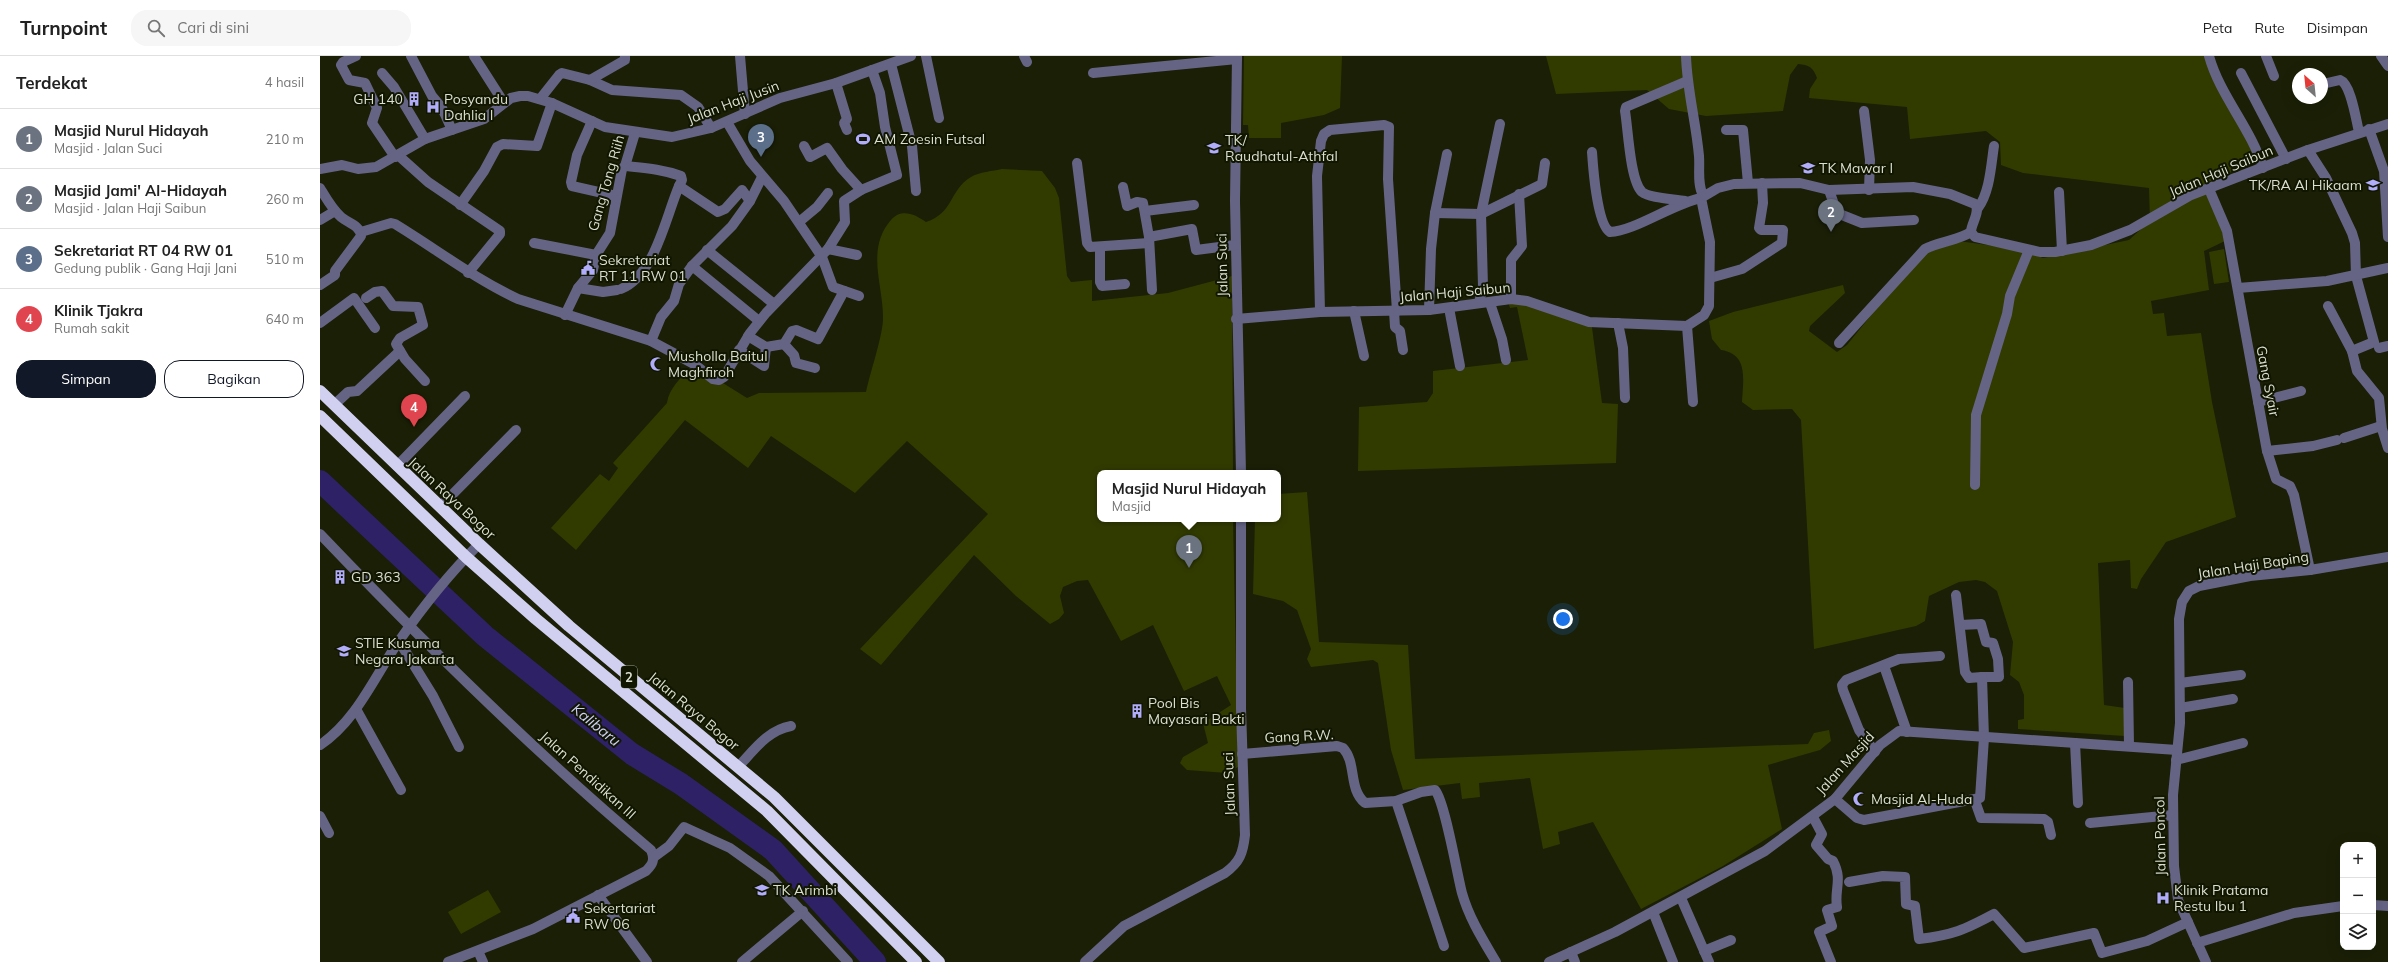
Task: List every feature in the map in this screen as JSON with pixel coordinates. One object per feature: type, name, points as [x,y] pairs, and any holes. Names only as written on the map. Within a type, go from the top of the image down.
[{"type":"highway","name":"Jalan Raya Bogor","points":[[320,391],[440,508],[569,626],[774,797],[939,962]]},
{"type":"highway","name":"Jalan Raya Bogor","points":[[320,416],[466,557],[536,619],[768,811],[916,962]]},
{"type":"street","points":[[356,56],[343,62],[341,65],[351,82],[365,83],[377,108],[372,123],[397,157],[460,205],[498,228],[500,234],[468,273]]},
{"type":"street","points":[[412,56],[432,96],[442,108],[452,130]]},
{"type":"street","points":[[474,56],[504,103]]},
{"type":"street","points":[[590,80],[625,60],[625,56]]},
{"type":"street","points":[[740,56],[745,114]]},
{"type":"street","points":[[926,56],[939,118]]},
{"type":"street","points":[[1686,56],[1687,81],[1699,155],[1700,190],[1710,242],[1709,306],[1704,315],[1688,326],[1693,402]]},
{"type":"street","points":[[2209,56],[2221,89],[2250,138],[2263,168]]},
{"type":"street","points":[[2266,56],[2274,76]]},
{"type":"street","points":[[2381,56],[2388,66]]},
{"type":"street","name":"Jalan Haji Jusin","points":[[320,169],[342,165],[368,169],[397,157],[425,139],[484,119],[504,103],[520,96],[540,99],[552,103],[605,127],[635,133],[672,137],[711,128],[780,98],[836,83],[907,57]]},
{"type":"street","points":[[1093,73],[1197,59],[1237,57]]},
{"type":"street","name":"Jalan Suci","points":[[1237,57],[1235,245],[1240,470]]},
{"type":"street","points":[[891,64],[912,146],[916,191]]},
{"type":"street","points":[[361,232],[391,223],[395,224],[435,248],[468,273],[518,299],[650,341],[694,364],[710,378],[716,380],[724,377],[739,350],[759,321],[825,253],[845,222],[844,201],[861,190],[897,175],[885,126],[880,93],[872,70]]},
{"type":"street","points":[[382,73],[394,87],[425,139]]},
{"type":"street","points":[[540,99],[562,74],[590,80],[612,90],[681,95],[698,107],[711,128]]},
{"type":"street","points":[[2240,74],[2286,159]]},
{"type":"street","points":[[2328,82],[2340,80],[2343,82],[2364,131],[2386,170],[2388,237]]},
{"type":"street","points":[[1685,201],[1648,195],[1642,192],[1634,176],[1625,111],[1626,107],[1687,81]]},
{"type":"street","points":[[836,83],[847,119],[844,123],[847,130]]},
{"type":"street","points":[[460,205],[500,145],[537,146],[552,103]]},
{"type":"street","points":[[1864,111],[1870,160],[1869,190]]},
{"type":"street","points":[[592,121],[577,155],[571,182],[572,186],[616,196]]},
{"type":"street","points":[[727,122],[762,177],[784,201],[798,222],[825,253],[833,287],[859,296]]},
{"type":"street","points":[[1479,303],[1483,286],[1481,214],[1500,124]]},
{"type":"street","name":"Jalan Haji Saibun","points":[[1971,232],[1975,237],[2029,250],[2040,252],[2062,251],[2116,237],[2184,198],[2308,150],[2388,124]]},
{"type":"street","points":[[1320,312],[1317,188],[1321,141],[1324,134],[1330,130],[1384,125],[1389,128],[1388,179],[1396,311],[1395,327],[1400,331],[1403,350]]},
{"type":"street","points":[[1726,130],[1743,130],[1748,183]]},
{"type":"street","name":"Gang Tong Riih","points":[[565,315],[578,288],[610,233],[622,169],[625,166],[635,133]]},
{"type":"street","points":[[804,146],[810,157],[827,148],[842,169],[861,190]]},
{"type":"street","points":[[1839,343],[1925,249],[1938,242],[1962,238],[1971,232],[1988,180],[1994,146]]},
{"type":"street","points":[[2308,150],[2326,178],[2355,242],[2356,276],[2380,346],[2352,351]]},
{"type":"street","points":[[1592,152],[1596,194],[1607,231],[1614,232],[1629,227],[1685,201],[1702,197],[1718,188],[1748,183],[1800,183],[1829,190],[1869,190],[1914,187],[1950,194],[1967,200],[1978,208]]},
{"type":"street","points":[[1429,310],[1431,249],[1435,212],[1447,154]]},
{"type":"street","points":[[1078,163],[1087,243],[1090,247],[1100,248],[1149,240],[1192,229],[1196,250],[1235,245]]},
{"type":"street","points":[[1435,212],[1481,214],[1542,184],[1545,163]]},
{"type":"street","points":[[578,288],[603,292],[619,289],[637,281],[655,254],[658,241],[682,180],[681,176],[663,170],[653,171],[625,166]]},
{"type":"street","points":[[650,341],[661,317],[674,301],[679,284],[692,266],[732,226],[750,201],[762,177]]},
{"type":"street","points":[[1710,278],[1742,269],[1782,244],[1783,230],[1761,230],[1758,228],[1762,203],[1762,183]]},
{"type":"street","points":[[679,186],[718,212],[725,209],[742,190],[750,201]]},
{"type":"street","points":[[1123,187],[1127,206],[1143,202],[1149,240],[1152,290]]},
{"type":"street","points":[[320,188],[335,211],[361,232]]},
{"type":"street","name":"Gang Syair","points":[[2209,189],[2227,232],[2267,451],[2276,479],[2290,486],[2294,495],[2310,570]]},
{"type":"street","points":[[1829,190],[1837,212],[1857,223],[1914,220]]},
{"type":"street","points":[[2059,192],[2062,251]]},
{"type":"street","points":[[798,222],[817,207],[828,193]]},
{"type":"street","points":[[1511,299],[1511,260],[1522,246],[1519,194]]},
{"type":"street","points":[[1145,211],[1194,205]]},
{"type":"street","points":[[320,220],[335,211]]},
{"type":"street","points":[[320,285],[335,275],[336,271],[358,241],[361,232]]},
{"type":"street","points":[[534,243],[596,259]]},
{"type":"street","points":[[1100,248],[1100,282],[1102,286],[1125,284]]},
{"type":"street","points":[[707,250],[774,304]]},
{"type":"street","points":[[1975,485],[1976,415],[2007,314],[2010,296],[2029,250]]},
{"type":"street","points":[[825,253],[857,256]]},
{"type":"street","points":[[692,266],[759,321]]},
{"type":"street","points":[[2238,288],[2294,285],[2356,276],[2388,268]]},
{"type":"street","points":[[366,298],[372,293],[382,291],[393,306],[418,306],[424,324],[400,338],[396,344],[425,381]]},
{"type":"street","points":[[748,336],[766,347],[784,344],[792,331],[796,330],[819,339],[844,291]]},
{"type":"street","points":[[320,323],[354,298],[375,328]]},
{"type":"street","name":"Jalan Haji Saibun","points":[[1236,319],[1320,312],[1429,310],[1511,299],[1527,301],[1589,322],[1688,326]]},
{"type":"street","points":[[1490,303],[1502,339],[1506,360]]},
{"type":"street","points":[[2328,306],[2352,351],[2357,371],[2383,397],[2381,426],[2387,445]]},
{"type":"street","points":[[1449,308],[1460,366]]},
{"type":"street","points":[[1354,311],[1364,356]]},
{"type":"street","points":[[1618,324],[1623,348],[1626,398]]},
{"type":"street","points":[[784,344],[794,355],[796,363],[815,368]]},
{"type":"street","points":[[739,350],[764,366],[766,347]]},
{"type":"street","points":[[334,405],[348,392],[357,391],[400,351]]},
{"type":"street","points":[[2258,402],[2301,391]]},
{"type":"street","points":[[397,466],[465,396]]},
{"type":"street","points":[[2267,451],[2313,446],[2381,426]]},
{"type":"street","points":[[440,508],[516,430]]},
{"type":"street","name":"Jalan Suci","points":[[1085,962],[1124,926],[1208,882],[1239,861],[1245,835],[1242,754],[1241,522]]},
{"type":"street","name":"Jalan Pendidikan III","points":[[320,534],[410,627],[543,754],[651,850],[654,857]]},
{"type":"street","points":[[320,746],[344,724],[356,709],[399,641],[466,557],[479,544]]},
{"type":"street","name":"Jalan Haji Baping","points":[[2176,755],[2180,708],[2180,610],[2189,590],[2199,586],[2250,576],[2310,570],[2388,557]]},
{"type":"street","points":[[1956,595],[1966,675],[1969,678],[1998,677],[1998,659],[1993,643],[1986,642],[1981,624],[1960,625]]},
{"type":"street","points":[[399,641],[433,696],[459,747]]},
{"type":"street","points":[[1875,752],[1859,730],[1842,685],[1846,680],[1899,659],[1940,656]]},
{"type":"street","points":[[1884,666],[1907,732]]},
{"type":"street","points":[[2180,683],[2241,674]]},
{"type":"street","points":[[1835,799],[1857,818],[1864,820],[1976,801],[1980,798],[1984,738],[1982,677]]},
{"type":"street","points":[[2128,682],[2128,746]]},
{"type":"street","points":[[2180,708],[2233,699]]},
{"type":"street","points":[[356,709],[401,790]]},
{"type":"street","points":[[738,766],[770,734],[780,728],[791,726]]},
{"type":"street","name":"Jalan Masjid","points":[[1550,962],[1681,898],[1749,862],[1813,817],[1835,799],[1875,752],[1892,734],[1899,731],[2075,744],[2128,746],[2176,755],[2243,743]]},
{"type":"street","points":[[2075,744],[2078,803]]},
{"type":"street","name":"Gang R.W.","points":[[1242,754],[1337,746],[1343,748],[1350,760],[1359,798],[1365,803],[1396,802],[1433,789],[1436,792],[1462,894],[1479,933],[1496,962]]},
{"type":"street","name":"Jalan Poncol","points":[[2176,755],[2173,815],[2176,887],[2188,922],[2206,962]]},
{"type":"street","points":[[1976,801],[1981,818],[2044,819],[2048,822],[2051,835]]},
{"type":"street","points":[[1396,802],[1444,946]]},
{"type":"street","points":[[2090,822],[2173,815]]},
{"type":"street","points":[[320,816],[329,833]]},
{"type":"street","points":[[1813,817],[1822,834],[1816,845],[1828,859],[1833,861],[1839,878],[1839,892],[1836,899],[1837,907],[1827,910],[1832,926],[1819,932],[1832,962]]},
{"type":"street","points":[[448,962],[533,928],[646,871],[652,864],[654,857],[669,846],[681,829],[688,828],[741,855],[777,883],[848,962]]},
{"type":"street","points":[[1849,882],[1883,876],[1905,877],[1906,904],[1915,906],[1919,939],[1944,936],[1963,930],[1994,914],[2024,948],[2094,933],[2102,954],[2147,941],[2188,922]]},
{"type":"street","points":[[598,895],[647,962]]},
{"type":"street","points":[[1681,898],[1709,962]]},
{"type":"street","points":[[2376,905],[2388,906]]},
{"type":"street","points":[[2197,943],[2294,913],[2340,906]]},
{"type":"street","points":[[742,962],[803,911]]},
{"type":"street","points":[[1653,912],[1673,962]]},
{"type":"street","points":[[1704,951],[1731,940]]},
{"type":"street","points":[[478,951],[483,962]]},
{"type":"street","points":[[1572,952],[1575,962]]},
{"type":"green space","points":[[1244,56],[1342,56],[1340,108],[1324,115],[1281,123],[1281,138],[1249,138],[1248,125],[1243,125]]},
{"type":"green space","points":[[1546,56],[2207,56],[2260,160],[2208,182],[2225,241],[2204,251],[2209,290],[2151,301],[2153,314],[2164,313],[2167,336],[2201,333],[2212,402],[2236,517],[2166,542],[2141,579],[2137,589],[2131,588],[2130,560],[2098,563],[2104,705],[2125,708],[2125,736],[2018,729],[2018,720],[2024,719],[2024,695],[2019,682],[2010,675],[2013,642],[1997,591],[1985,582],[1976,580],[1959,582],[1929,596],[1925,621],[1916,626],[1814,649],[1801,420],[1792,409],[1753,410],[1742,402],[1743,377],[1740,362],[1730,352],[1721,350],[1712,339],[1709,321],[1733,312],[1843,285],[1845,293],[1810,326],[1809,331],[1837,352],[1847,345],[1924,250],[1951,240],[2024,250],[2043,258],[2129,240],[2150,221],[2149,188],[2023,173],[2001,165],[2000,142],[1986,131],[1910,139],[1907,107],[1809,98],[1810,89],[1817,78],[1814,71],[1805,65],[1798,64],[1790,75],[1783,111],[1706,116],[1669,109],[1647,90],[1556,94]]},
{"type":"green space","points":[[1002,169],[1042,171],[1055,188],[1059,198],[1067,276],[1071,282],[1092,280],[1092,301],[1168,293],[1232,276],[1233,470],[1097,470],[1097,522],[1233,522],[1238,767],[1227,773],[1187,770],[1180,763],[1183,757],[1208,743],[1203,723],[1231,705],[1217,676],[1184,691],[1153,625],[1121,641],[1088,580],[1077,581],[1063,587],[1060,596],[1064,613],[1059,619],[1050,624],[1016,596],[974,555],[881,665],[860,649],[988,514],[907,441],[855,493],[771,436],[748,468],[685,420],[576,550],[551,528],[600,474],[609,481],[618,468],[613,463],[667,403],[673,388],[691,367],[702,370],[747,398],[759,393],[866,392],[883,320],[883,307],[877,256],[883,232],[891,220],[899,214],[904,213],[913,215],[926,222],[935,218],[947,207],[964,182],[974,175]]},
{"type":"green space","points":[[2224,249],[2229,282],[2214,284],[2209,252]]},
{"type":"green space","points":[[1507,298],[1591,320],[1602,403],[1618,404],[1616,463],[1358,471],[1359,407],[1427,402],[1433,393],[1433,371],[1528,360],[1517,307],[1510,308]]},
{"type":"green space","points":[[1307,492],[1319,642],[1408,645],[1415,759],[1808,744],[1814,733],[1829,730],[1831,741],[1820,750],[1768,765],[1782,829],[1723,866],[1641,909],[1593,822],[1558,832],[1560,844],[1543,849],[1530,778],[1479,783],[1480,797],[1462,799],[1460,783],[1403,790],[1391,750],[1378,663],[1373,660],[1311,667],[1307,659],[1311,649],[1297,610],[1283,601],[1253,594],[1255,522],[1281,522],[1281,494]]},
{"type":"green space","points":[[488,890],[501,912],[461,934],[448,912]]},
{"type":"waterway","name":"Kalibaru","points":[[320,481],[485,636],[632,754],[681,784],[773,850],[875,962]]},
{"type":"place","name":"GH 140","points":[[414,99]]},
{"type":"place","name":"Posyandu Dahlia I","points":[[433,107]]},
{"type":"place","name":"AM Zoesin Futsal","points":[[863,139]]},
{"type":"place","name":"TK/ Raudhatul-Athfal","points":[[1214,148]]},
{"type":"place","name":"Sekretariat RT 04 RW 01","points":[[761,157]]},
{"type":"place","name":"TK Mawar I","points":[[1808,168]]},
{"type":"place","name":"TK/RA Al Hikaam","points":[[2373,185]]},
{"type":"place","name":"Masjid Jami' Al-Hidayah","points":[[1831,232]]},
{"type":"place","name":"Sekretariat RT 11 RW 01","points":[[588,268]]},
{"type":"place","name":"Musholla Baitul Maghfiroh","points":[[657,364]]},
{"type":"place","name":"Klinik Tjakra","points":[[414,427]]},
{"type":"place","name":"Masjid Nurul Hidayah","points":[[1189,568]]},
{"type":"place","name":"GD 363","points":[[340,577]]},
{"type":"place","name":"STIE Kusuma Negara Jakarta","points":[[344,651]]},
{"type":"place","name":"Pool Bis Mayasari Bakti","points":[[1137,711]]},
{"type":"place","name":"Masjid Al-Huda","points":[[1860,799]]},
{"type":"place","name":"TK Arimbi","points":[[762,890]]},
{"type":"place","name":"Klinik Pratama Restu Ibu 1","points":[[2163,898]]},
{"type":"place","name":"Sekertariat RW 06","points":[[573,916]]}]
